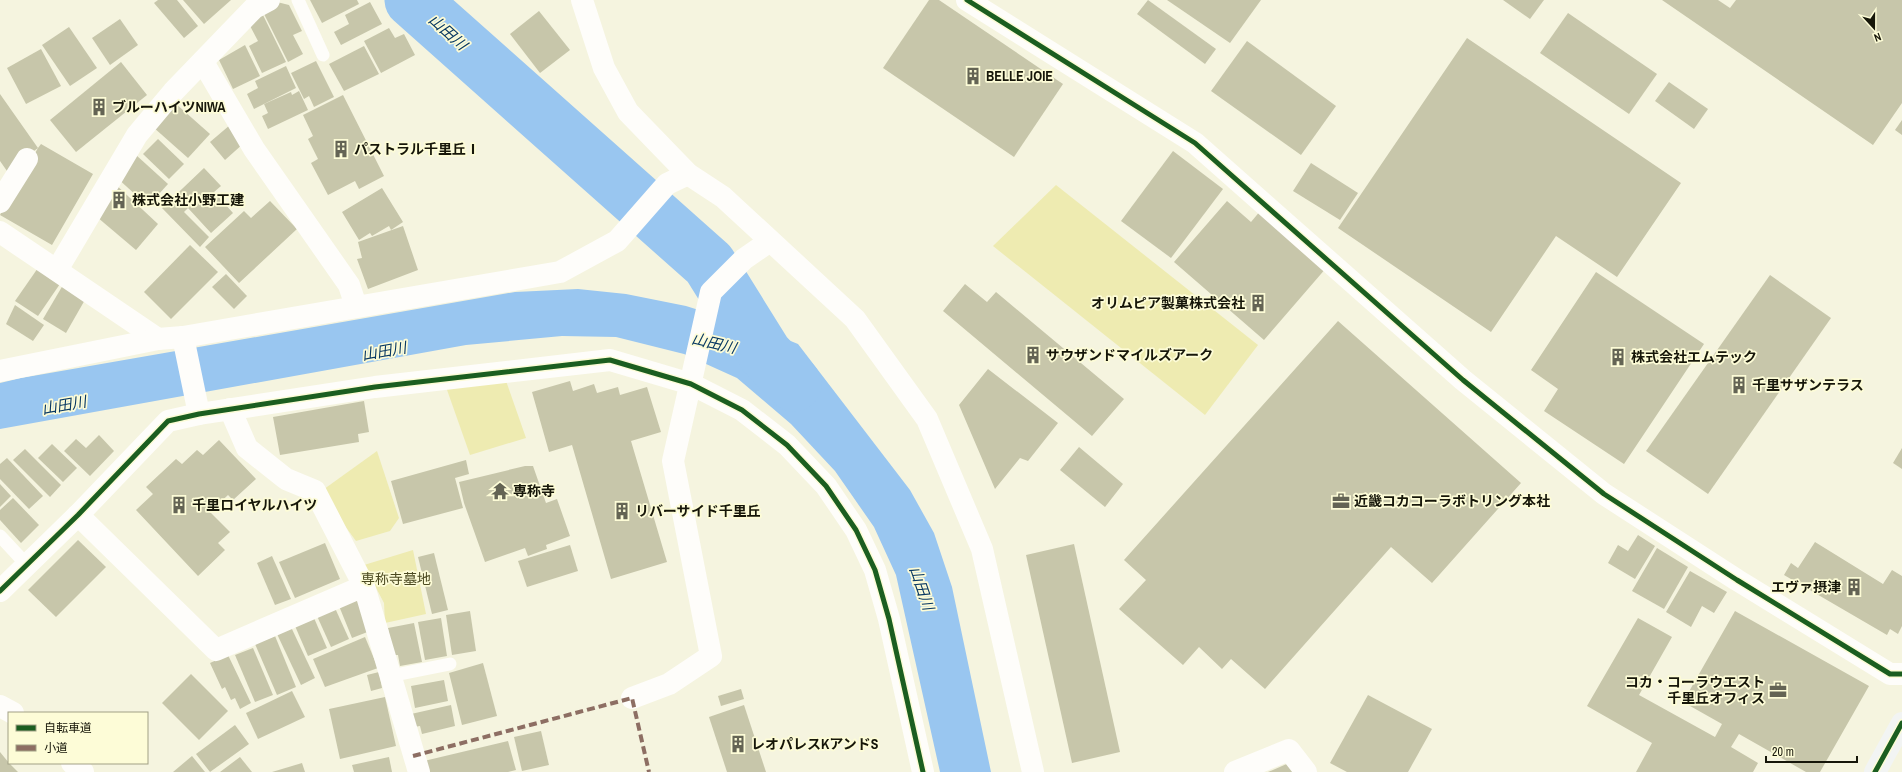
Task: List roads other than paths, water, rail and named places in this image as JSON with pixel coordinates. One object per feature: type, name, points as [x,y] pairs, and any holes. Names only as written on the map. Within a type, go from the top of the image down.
[{"type":"main road","points":[[1875,772],[1902,723]]},
{"type":"street","points":[[58,270],[137,135],[173,92],[254,8],[269,0]]},
{"type":"street","points":[[582,0],[604,68],[628,112],[688,174],[723,197],[855,319],[927,419],[982,549],[1033,772]]},
{"type":"street","points":[[967,0],[1195,143],[1463,380],[1604,494],[1737,580],[1890,674],[1902,674]]},
{"type":"street","points":[[203,62],[254,149],[349,285],[356,306]]},
{"type":"street","points":[[0,202],[28,158]]},
{"type":"street","points":[[0,371],[158,339],[183,337],[560,272],[617,241],[667,184],[688,174]]},
{"type":"street","points":[[0,232],[158,339]]},
{"type":"street","points":[[632,698],[669,684],[711,656],[673,462],[709,297],[744,258],[770,241]]},
{"type":"street","points":[[183,337],[199,414]]},
{"type":"street","points":[[0,591],[78,515],[168,421],[199,414],[375,387],[610,360],[692,380],[742,410],[787,445],[826,486],[856,530],[875,570],[889,619],[923,772]]},
{"type":"street","points":[[230,409],[247,448],[286,479],[315,491],[364,586],[419,772]]},
{"type":"street","points":[[78,515],[216,650],[364,586]]},
{"type":"street","points":[[0,706],[11,712]]},
{"type":"street","points":[[1235,772],[1289,750],[1306,772]]},
{"type":"street","points":[[73,764],[83,772]]},
{"type":"lane","points":[[298,0],[323,55]]},
{"type":"lane","points":[[0,536],[27,565]]},
{"type":"lane","points":[[390,676],[450,664]]},
{"type":"water","points":[[578,289],[626,294],[686,306],[766,331],[798,344],[910,490],[934,533],[952,587],[991,772],[940,772],[896,575],[874,527],[835,471],[791,424],[737,378],[684,354],[616,337],[562,336],[466,345],[0,429],[0,383],[21,378],[515,292]]},
{"type":"waterway","name":"山田川","points":[[412,0],[709,264],[765,354],[794,384]]},
{"type":"place","name":"BELLE JOIE","points":[[973,76]]},
{"type":"place","name":"ブルーハイツNIWA","points":[[99,107]]},
{"type":"place","name":"パストラル千里丘Ⅰ","points":[[341,149]]},
{"type":"place","name":"株式会社小野工建","points":[[119,200]]},
{"type":"place","name":"オリムピア製菓株式会社","points":[[1258,303]]},
{"type":"place","name":"サウザンドマイルズアーク","points":[[1033,355]]},
{"type":"place","name":"株式会社エムテック","points":[[1618,357]]},
{"type":"place","name":"千里サザンテラス","points":[[1739,385]]},
{"type":"place","name":"専称寺","points":[[500,491]]},
{"type":"place","name":"近畿コカコーラボトリング本社","points":[[1341,501]]},
{"type":"place","name":"千里ロイヤルハイツ","points":[[179,505]]},
{"type":"place","name":"リバーサイド千里丘","points":[[622,511]]},
{"type":"place","name":"エヴァ摂津","points":[[1854,587]]},
{"type":"place","name":"コカ・コーラウエスト 千里丘オフィス","points":[[1778,690]]},
{"type":"place","name":"レオパレスKアンドS","points":[[738,744]]},
{"type":"park label","name":"専称寺墓地","points":[[396,579]]}]
